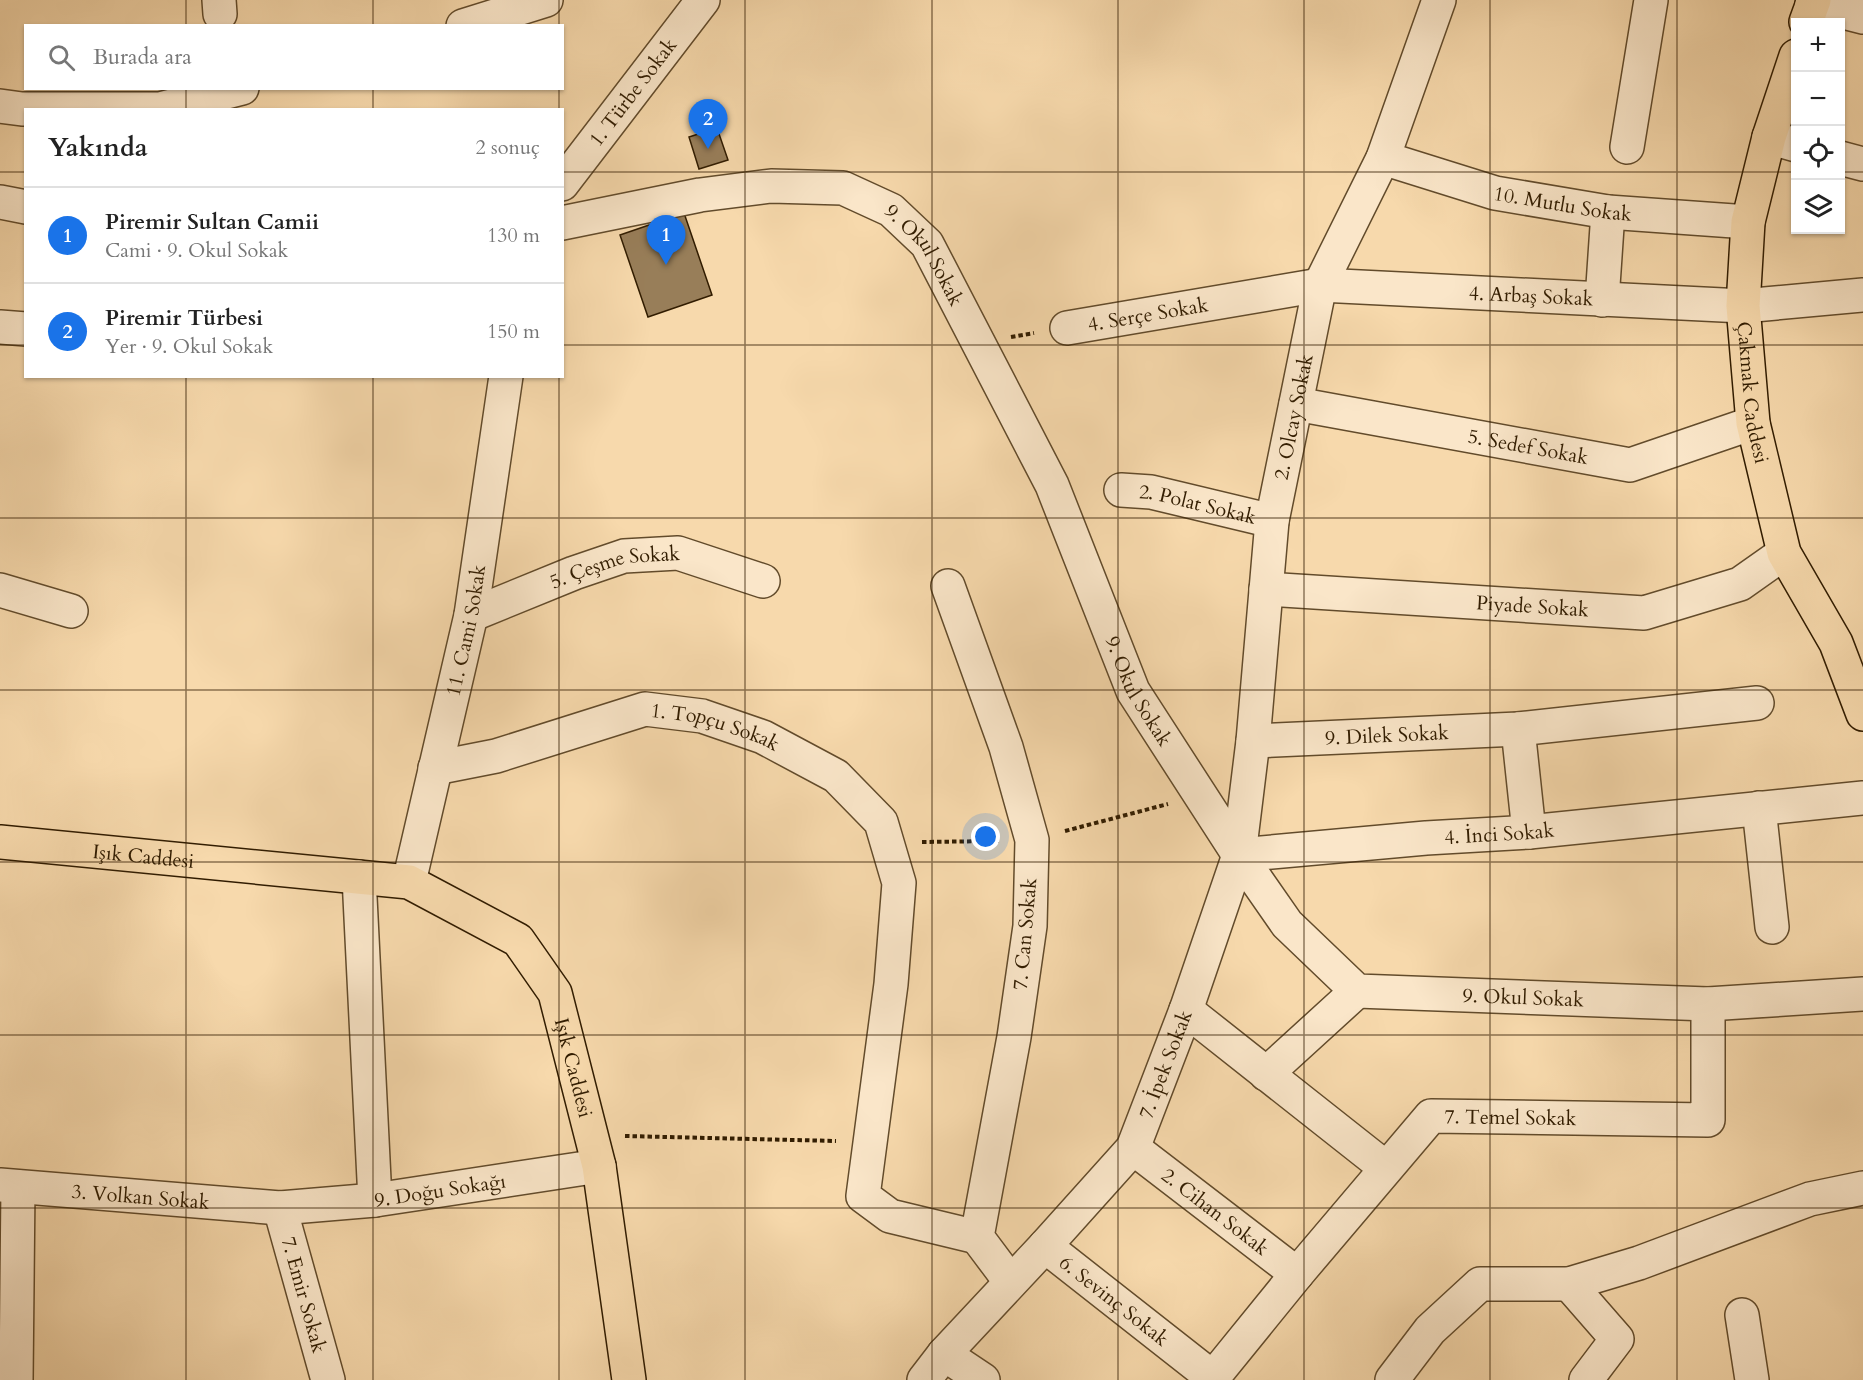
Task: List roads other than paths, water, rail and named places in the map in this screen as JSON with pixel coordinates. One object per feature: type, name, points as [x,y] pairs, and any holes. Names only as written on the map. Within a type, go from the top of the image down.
[{"type":"main road","name":"Çakmak Caddesi","points":[[1793,72],[1782,141],[1748,222],[1743,306],[1753,423],[1784,553],[1836,643],[1863,714]]},
{"type":"main road","name":"Işık Caddesi","points":[[0,842],[409,882],[518,940],[555,993],[595,1151],[629,1380]]},
{"type":"street","points":[[470,24],[546,0]]},
{"type":"street","name":"1. Türbe Sokak","points":[[564,181],[703,0]]},
{"type":"street","name":"2. Olcay Sokak","points":[[1239,855],[1253,741],[1272,521],[1320,285],[1383,158],[1439,0]]},
{"type":"street","points":[[1627,147],[1651,0]]},
{"type":"street","points":[[1811,9],[1863,17]]},
{"type":"street","points":[[164,108],[234,90]]},
{"type":"street","points":[[0,106],[24,109]]},
{"type":"street","name":"10. Mutlu Sokak","points":[[1383,158],[1495,193],[1608,212],[1748,222]]},
{"type":"street","points":[[1845,159],[1863,164]]},
{"type":"street","name":"9. Okul Sokak","points":[[564,223],[700,195],[771,186],[843,188],[891,210],[927,244],[1052,485],[1133,691],[1239,855],[1287,924],[1357,990],[1708,1004],[1863,994]]},
{"type":"street","points":[[0,202],[24,207]]},
{"type":"street","points":[[1602,300],[1608,212]]},
{"type":"street","name":"4. Arbaş Sokak","points":[[1320,285],[1743,306],[1863,295]]},
{"type":"street","name":"4. Serçe Sokak","points":[[1067,328],[1320,285]]},
{"type":"street","points":[[0,327],[24,329]]},
{"type":"street","name":"11. Cami Sokak","points":[[409,882],[471,615],[506,378]]},
{"type":"street","name":"5. Sedef Sokak","points":[[1296,404],[1630,465],[1753,423]]},
{"type":"street","name":"2. Polat Sokak","points":[[1121,490],[1151,492],[1272,521]]},
{"type":"street","name":"5. Çeşme Sokak","points":[[471,615],[574,573],[624,556],[678,553],[763,581]]},
{"type":"street","name":"Piyade Sokak","points":[[1266,589],[1644,613],[1740,584],[1784,553]]},
{"type":"street","name":"7. Can Sokak","points":[[948,586],[1006,747],[1032,840],[1030,926],[1014,1037],[977,1237]]},
{"type":"street","points":[[0,590],[71,611]]},
{"type":"street","name":"9. Dilek Sokak","points":[[1253,741],[1518,729],[1757,703]]},
{"type":"street","name":"1. Topçu Sokak","points":[[435,768],[496,756],[645,709],[702,716],[763,737],[836,776],[881,822],[899,883],[891,984],[863,1197],[890,1216],[977,1237]]},
{"type":"street","points":[[1518,729],[1529,832]]},
{"type":"street","name":"4. İnci Sokak","points":[[1239,855],[1426,838],[1529,832],[1863,798]]},
{"type":"street","points":[[1759,808],[1772,927]]},
{"type":"street","name":"7. İpek Sokak","points":[[1045,1246],[1133,1148],[1186,1010],[1239,855]]},
{"type":"street","points":[[358,877],[375,1200]]},
{"type":"street","points":[[1266,1074],[1357,990]]},
{"type":"street","name":"7. Temel Sokak","points":[[1212,1379],[1297,1274],[1431,1116],[1708,1120],[1708,1004]]},
{"type":"street","points":[[1186,1010],[1386,1168]]},
{"type":"street","name":"2. Cihan Sokak","points":[[1133,1148],[1297,1274]]},
{"type":"street","name":"9. Doğu Sokağı","points":[[280,1208],[375,1200],[595,1151]]},
{"type":"street","points":[[9,1186],[16,1380]]},
{"type":"street","name":"3. Volkan Sokak","points":[[9,1186],[280,1208]]},
{"type":"street","points":[[1392,1380],[1430,1330],[1480,1284],[1569,1284],[1639,1263],[1810,1199],[1863,1188]]},
{"type":"street","name":"7. Emir Sokak","points":[[280,1208],[328,1380]]},
{"type":"street","points":[[977,1237],[1010,1281]]},
{"type":"street","points":[[924,1380],[944,1353],[1045,1246]]},
{"type":"street","name":"6. Sevinç Sokak","points":[[1045,1246],[1212,1379]]},
{"type":"street","points":[[1569,1284],[1617,1340],[1586,1380]]},
{"type":"street","points":[[1742,1315],[1752,1380]]},
{"type":"street","points":[[944,1353],[983,1380]]},
{"type":"place","name":"Piremir Türbesi","points":[[708,149]]},
{"type":"place","name":"Piremir Sultan Camii","points":[[666,265]]}]
